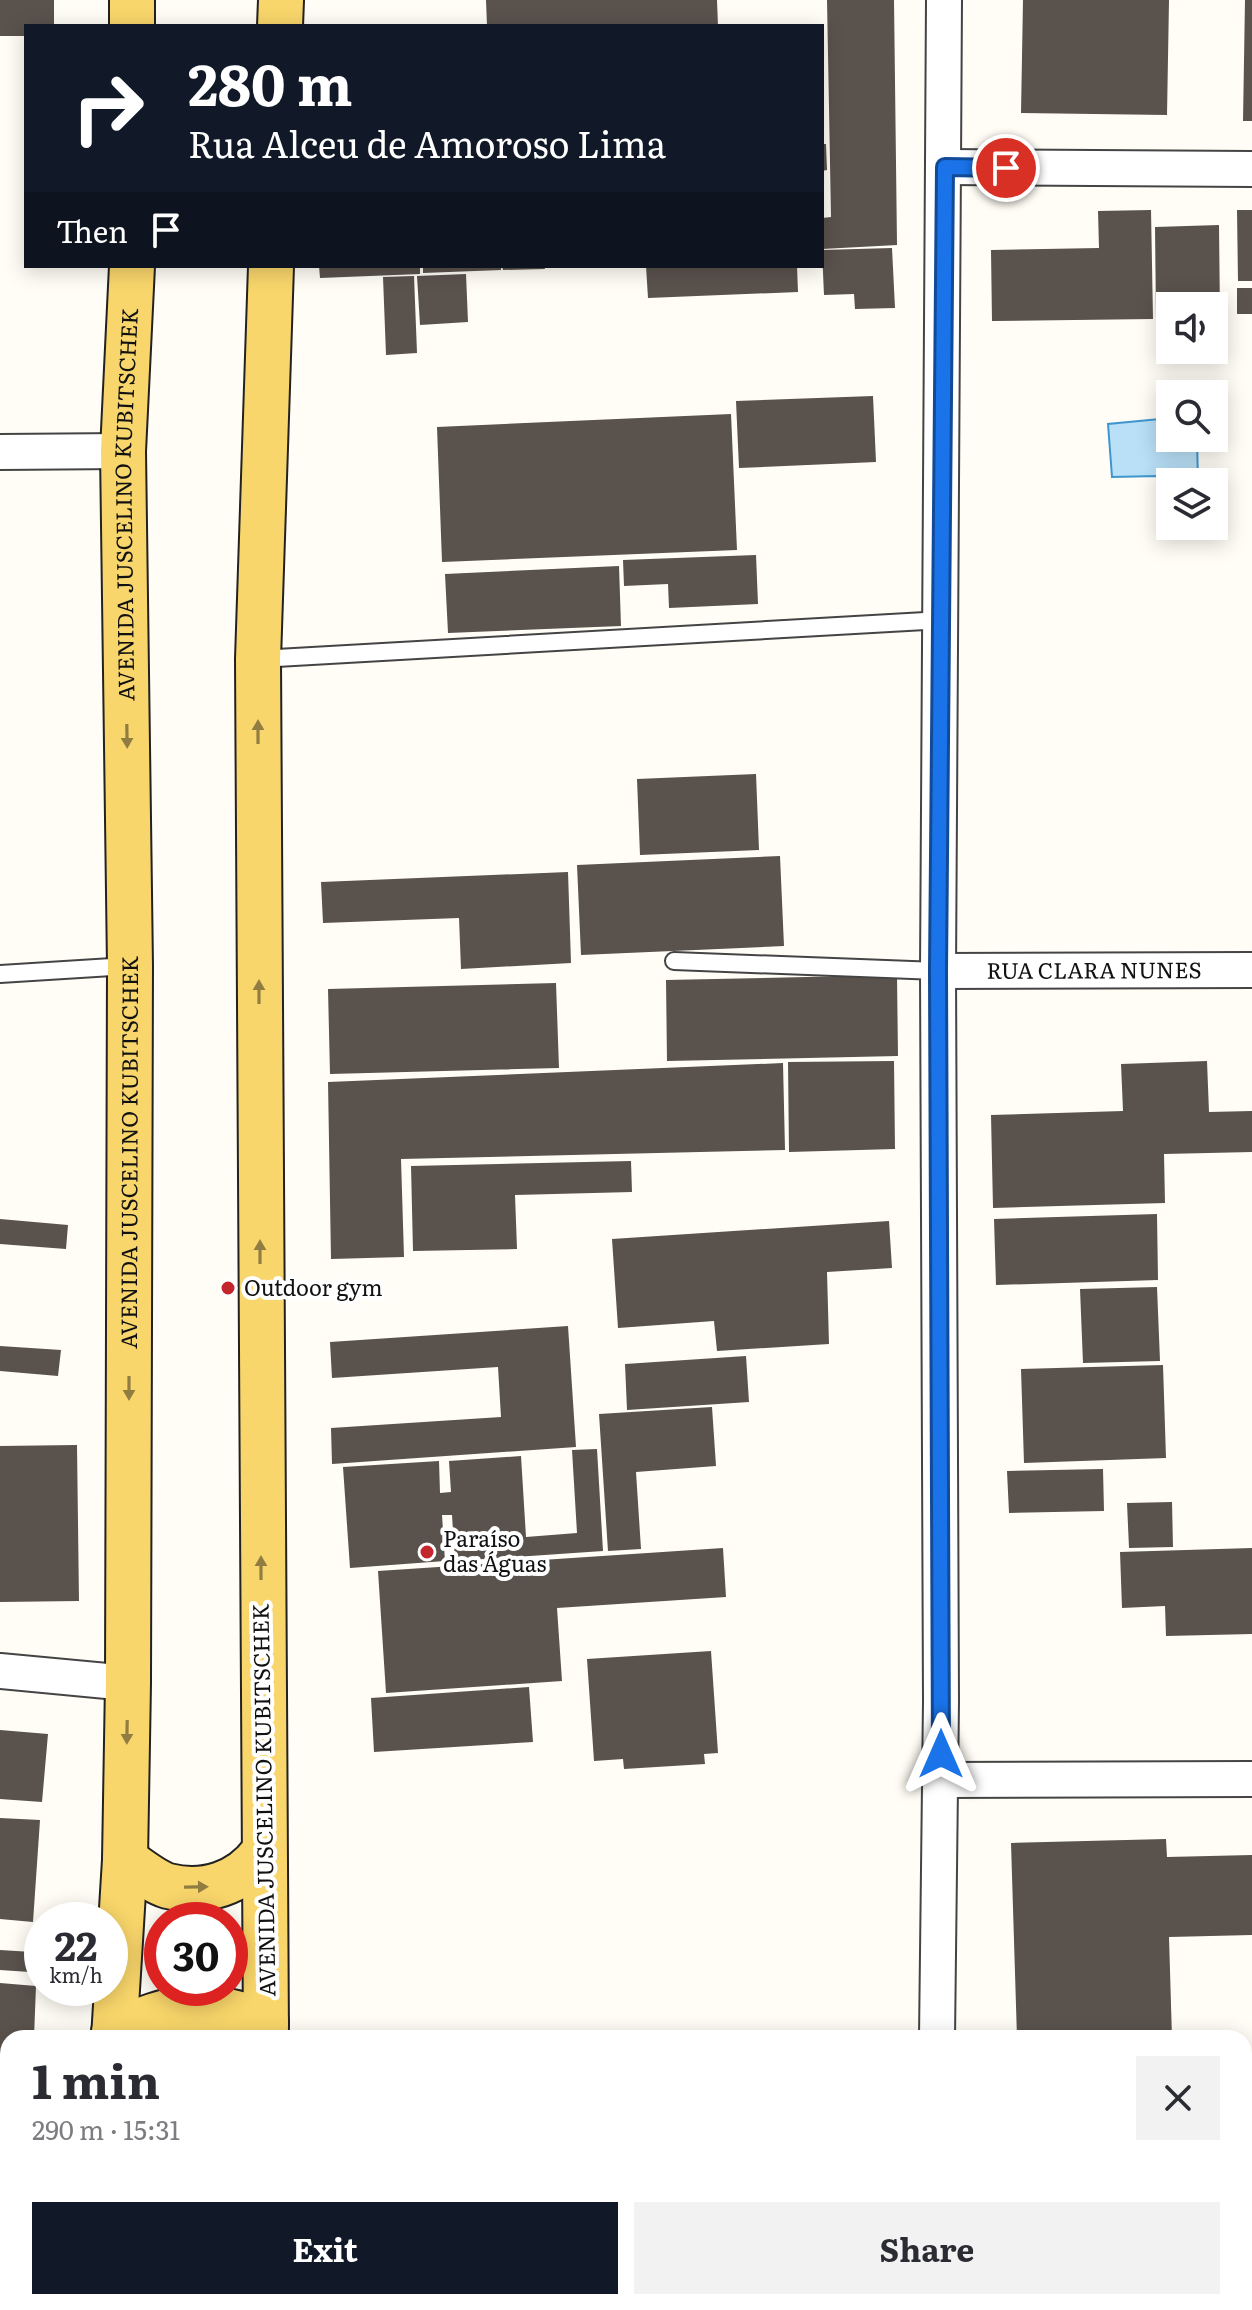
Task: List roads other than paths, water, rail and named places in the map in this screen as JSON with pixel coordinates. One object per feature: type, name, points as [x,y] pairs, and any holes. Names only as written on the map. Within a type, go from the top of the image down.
[{"type":"main road","points":[[132,0],[132,24]]},
{"type":"main road","points":[[280,24],[281,0]]},
{"type":"main road","name":"AVENIDA JUSCELINO KUBITSCHEK","points":[[114,2030],[125,1860],[128,1683],[130,966],[123,451],[132,268]]},
{"type":"main road","name":"AVENIDA JUSCELINO KUBITSCHEK","points":[[266,2030],[262,1854],[258,659],[271,268]]},
{"type":"main road","points":[[125,1860],[166,1886],[201,1889],[230,1882],[248,1872],[262,1854]]},
{"type":"main road","points":[[123,2030],[157,2012],[225,2007],[266,2030]]},
{"type":"street","points":[[937,2030],[940,1780],[938,971],[943,620],[944,0]]},
{"type":"street","points":[[945,167],[1252,169]]},
{"type":"street","points":[[0,452],[123,451]]},
{"type":"street","name":"RUA CLARA NUNES","points":[[938,971],[1252,970]]},
{"type":"street","points":[[0,1671],[128,1683]]},
{"type":"street","points":[[940,1780],[1252,1779]]},
{"type":"lane","points":[[258,659],[943,620]]},
{"type":"lane","points":[[674,961],[938,971]]},
{"type":"lane","points":[[0,974],[130,966]]},
{"type":"water","points":[[1156,419],[1156,452],[1197,452],[1198,468],[1156,468],[1156,476],[1112,477],[1108,424]]},
{"type":"place","name":"Outdoor gym","points":[[228,1288]]},
{"type":"place","name":"Paraíso das Águas","points":[[427,1552]]}]
